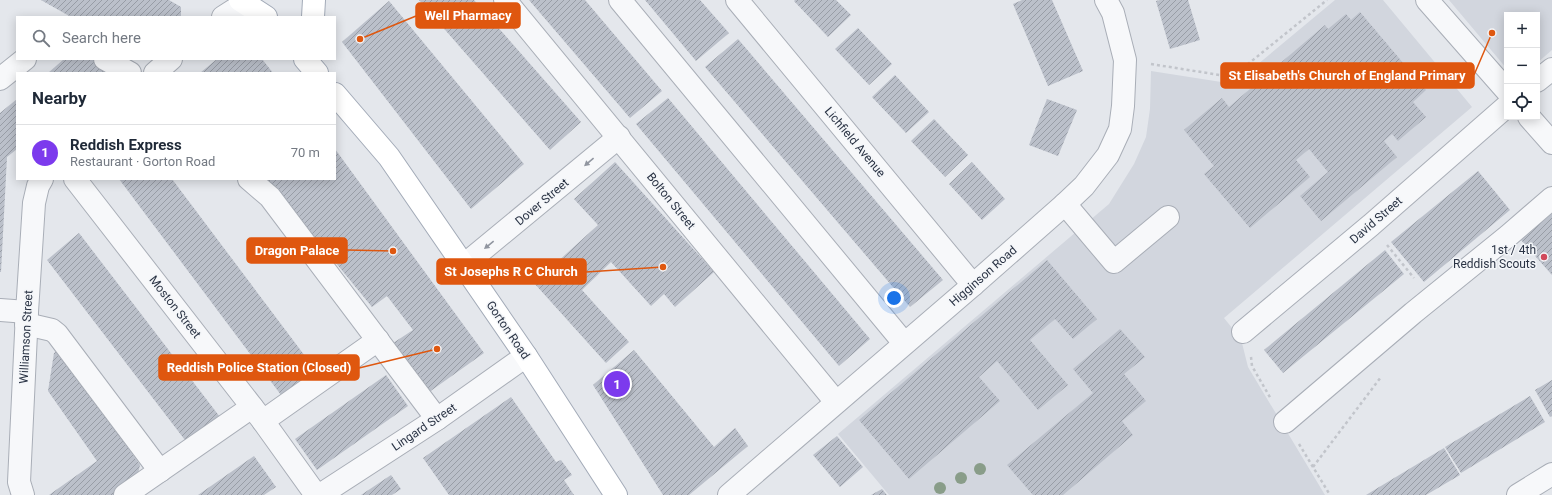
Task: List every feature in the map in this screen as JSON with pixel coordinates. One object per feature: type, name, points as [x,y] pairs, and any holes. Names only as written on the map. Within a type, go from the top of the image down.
[{"type":"main road","points":[[313,16],[314,0]]},
{"type":"main road","name":"Gorton Road","points":[[336,95],[389,157],[526,356],[616,495]]},
{"type":"street","name":"Bolton Street","points":[[505,0],[836,402]]},
{"type":"street","points":[[620,0],[904,343]]},
{"type":"street","name":"Lichfield Avenue","points":[[737,0],[973,285]]},
{"type":"street","name":"Higginson Road","points":[[729,495],[1065,204],[1084,186],[1108,155],[1120,129],[1123,106],[1125,60],[1113,13],[1106,0]]},
{"type":"street","points":[[1427,0],[1504,88]]},
{"type":"street","points":[[226,16],[257,7]]},
{"type":"street","points":[[0,79],[24,60]]},
{"type":"street","points":[[107,60],[128,72]]},
{"type":"street","points":[[1540,79],[1552,69]]},
{"type":"street","name":"David Street","points":[[1243,332],[1371,225],[1504,109]]},
{"type":"street","points":[[1532,120],[1552,143]]},
{"type":"street","name":"Dover Street","points":[[464,265],[619,137]]},
{"type":"street","name":"Williamson Street","points":[[23,495],[18,482],[26,318],[34,203],[38,186],[41,180]]},
{"type":"street","name":"Moston Street","points":[[76,180],[258,414],[316,495]]},
{"type":"street","points":[[250,180],[270,197],[437,419]]},
{"type":"street","points":[[1285,422],[1552,198]]},
{"type":"street","points":[[1065,204],[1114,262],[1168,217]]},
{"type":"street","points":[[0,310],[26,318],[52,330],[57,334],[160,471]]},
{"type":"street","points":[[125,495],[160,471],[258,414],[378,340]]},
{"type":"street","name":"Lingard Street","points":[[320,495],[437,419],[526,356]]},
{"type":"street","points":[[1518,495],[1552,474]]},
{"type":"path","points":[[1125,60],[1232,77],[1326,0]]},
{"type":"path","points":[[1371,225],[1431,298]]},
{"type":"shaded area","points":[[1335,0],[1383,0],[1472,107],[1224,318],[1241,339],[1248,367],[1325,495],[889,495],[838,434],[1109,204],[1134,164],[1146,137],[1150,109],[1151,71],[1234,84]]},
{"type":"shaded area","points":[[1449,0],[1552,0],[1552,50],[1540,60],[1540,12],[1504,12],[1504,65]]},
{"type":"building","points":[[41,0],[169,0],[181,7],[181,16],[69,16]]},
{"type":"building","points":[[419,0],[474,0],[581,122],[550,150]]},
{"type":"building","points":[[529,0],[585,0],[662,91],[630,118]]},
{"type":"building","points":[[645,0],[700,0],[729,33],[696,61]]},
{"type":"building","points":[[836,0],[851,15],[828,37],[794,1]]},
{"type":"building","points":[[1022,0],[1052,0],[1083,71],[1048,86],[1013,4]]},
{"type":"building","points":[[1188,0],[1200,40],[1170,49],[1156,1]]},
{"type":"building","points":[[389,1],[524,164],[471,209],[342,42]]},
{"type":"building","points":[[1360,12],[1426,90],[1413,102],[1426,117],[1398,141],[1392,134],[1384,141],[1397,157],[1321,221],[1300,196],[1328,172],[1309,149],[1296,160],[1310,177],[1250,228],[1204,174],[1214,166],[1184,130],[1222,98],[1229,107],[1325,25],[1328,29],[1346,14],[1351,20]]},
{"type":"building","points":[[858,28],[892,64],[869,85],[835,49]]},
{"type":"building","points":[[738,39],[943,280],[910,307],[705,67]]},
{"type":"building","points":[[63,60],[98,60],[111,72],[49,72]]},
{"type":"building","points":[[216,60],[263,60],[272,72],[201,72]]},
{"type":"building","points":[[895,75],[929,112],[906,133],[872,97]]},
{"type":"building","points":[[668,98],[870,339],[839,366],[636,124]]},
{"type":"building","points":[[1047,99],[1077,110],[1058,156],[1029,145]]},
{"type":"building","points":[[16,100],[16,150],[7,157],[1,272],[0,272],[0,113]]},
{"type":"building","points":[[934,119],[968,155],[945,177],[911,141]]},
{"type":"building","points":[[336,150],[484,353],[425,395],[390,345],[413,330],[387,296],[372,307],[268,180],[336,180]]},
{"type":"building","points":[[615,162],[714,272],[675,307],[664,294],[651,306],[611,262],[582,290],[629,342],[606,363],[534,283],[598,225],[574,199]]},
{"type":"building","points":[[972,162],[1005,199],[982,220],[949,184]]},
{"type":"building","points":[[1478,171],[1510,210],[1424,282],[1391,242]]},
{"type":"building","points":[[120,180],[173,180],[317,372],[284,399]]},
{"type":"building","name":"1st / 4th Reddish Scouts","points":[[1552,213],[1552,275],[1521,240]]},
{"type":"building","points":[[79,233],[220,417],[188,444],[47,260]]},
{"type":"building","points":[[1385,250],[1404,274],[1283,373],[1264,350]]},
{"type":"building","points":[[1047,260],[1097,319],[1073,339],[1055,319],[1030,340],[1068,385],[1038,410],[997,361],[979,377],[1000,401],[909,479],[859,420]]},
{"type":"building","points":[[1120,329],[1145,357],[1124,374],[1146,401],[1122,421],[1133,435],[1063,495],[1033,495],[1007,465],[1093,393],[1073,369]]},
{"type":"building","points":[[59,350],[140,465],[137,478],[113,495],[49,495],[97,461],[48,391],[54,353]]},
{"type":"building","points":[[634,350],[714,447],[735,428],[748,446],[689,495],[663,495],[593,385]]},
{"type":"building","points":[[386,375],[408,406],[317,470],[295,439]]},
{"type":"building","points":[[1552,380],[1552,416],[1550,417],[1535,390]]},
{"type":"building","points":[[1530,396],[1545,422],[1461,473],[1445,447]]},
{"type":"building","points":[[511,397],[556,462],[561,460],[572,475],[564,480],[574,495],[449,495],[423,458]]},
{"type":"building","points":[[837,436],[863,467],[840,487],[813,455]]},
{"type":"building","points":[[1444,448],[1460,475],[1426,495],[1366,495]]},
{"type":"building","points":[[254,456],[276,487],[264,495],[198,495]]},
{"type":"building","points":[[391,475],[401,489],[392,495],[361,495]]},
{"type":"building","points":[[882,489],[887,495],[871,495]]},
{"type":"place","name":"St Elisabeth's Church of England Primary","points":[[1492,33]]},
{"type":"place","name":"Well Pharmacy","points":[[360,39]]},
{"type":"place","name":"Dragon Palace","points":[[393,251]]},
{"type":"place","name":"1st / 4th Reddish Scouts","points":[[1544,257]]},
{"type":"place","name":"St Josephs R C Church","points":[[663,267]]},
{"type":"place","name":"Reddish Police Station (Closed)","points":[[437,349]]},
{"type":"place","name":"Reddish Express","points":[[617,384]]}]
